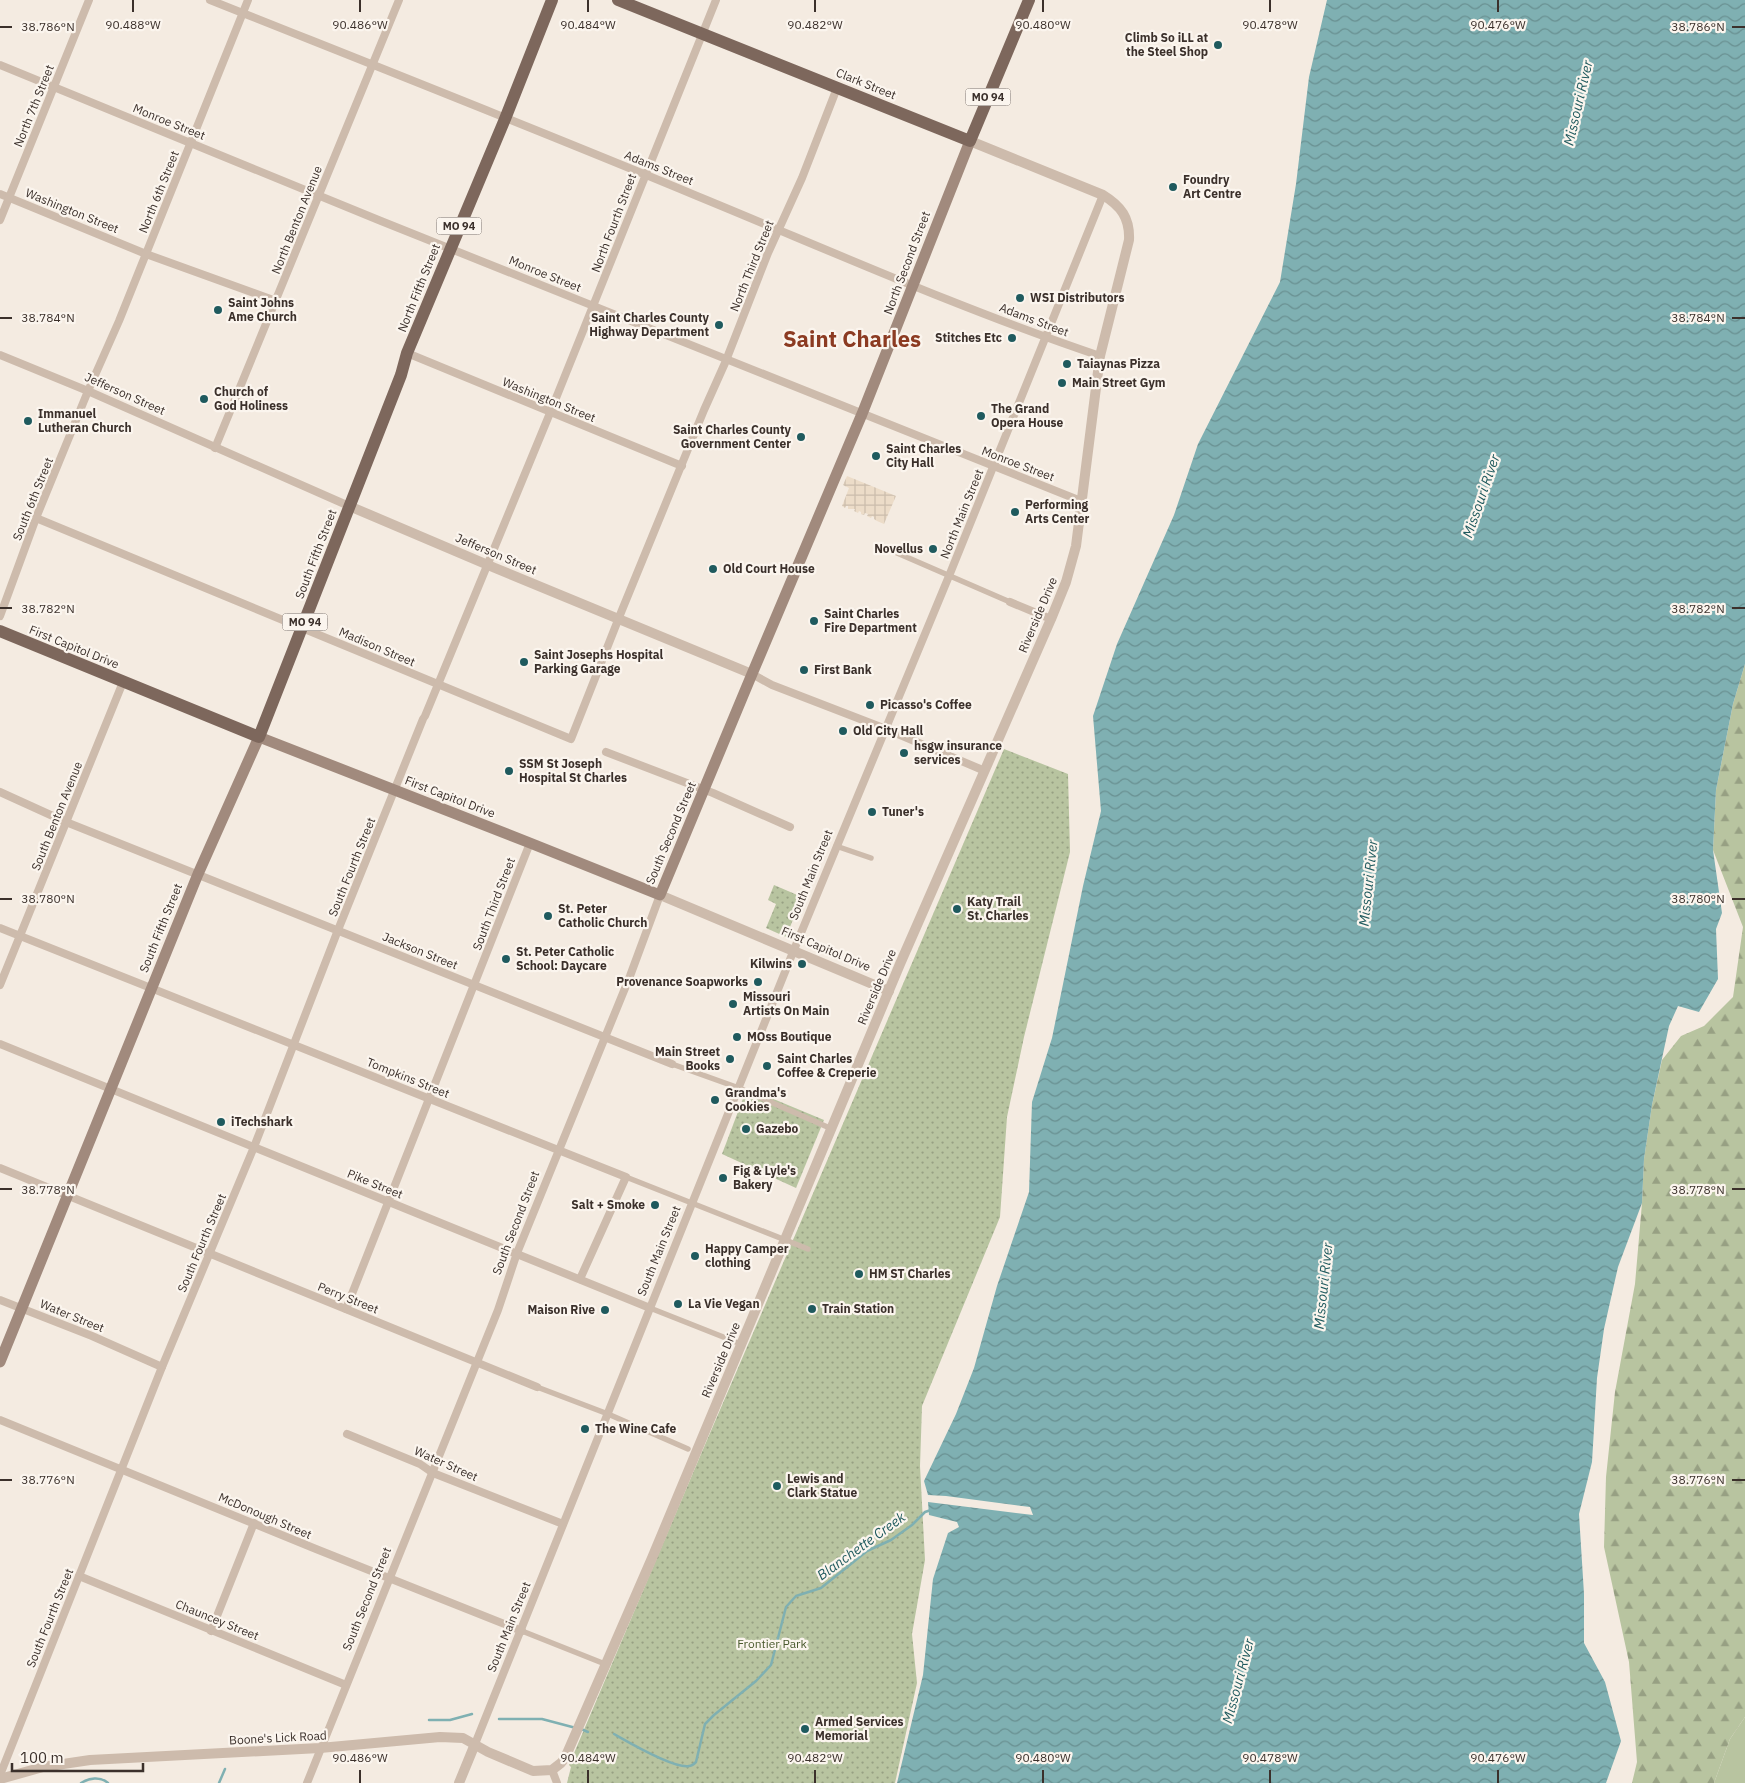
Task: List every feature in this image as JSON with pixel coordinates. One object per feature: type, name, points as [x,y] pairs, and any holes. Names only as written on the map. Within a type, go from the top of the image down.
[{"type":"main road","name":"North Fifth Street","points":[[349,506],[401,374],[407,353],[505,119],[552,0]]},
{"type":"main road","name":"Clark Street","points":[[618,0],[970,141]]},
{"type":"main road","name":"North Second Street","points":[[752,674],[862,414],[970,141],[1029,0]]},
{"type":"main road","name":"South Fifth Street","points":[[0,1362],[198,874],[259,738],[349,506]]},
{"type":"main road","name":"First Capitol Drive","points":[[0,631],[259,738],[660,895]]},
{"type":"main road","name":"South Second Street","points":[[660,895],[752,674]]},
{"type":"street","name":"North 7th Street","points":[[0,220],[90,0]]},
{"type":"street","name":"Adams Street","points":[[210,0],[645,175],[914,286],[1100,356]]},
{"type":"street","name":"North 6th Street","points":[[88,391],[119,321],[248,0]]},
{"type":"street","name":"North Benton Avenue","points":[[215,448],[399,0]]},
{"type":"street","name":"North Fourth Street","points":[[488,565],[716,0]]},
{"type":"street","name":"Monroe Street","points":[[0,65],[319,196],[1082,501]]},
{"type":"street","name":"North Third Street","points":[[618,619],[802,178],[837,88]]},
{"type":"street","name":"Clark Street","points":[[970,141],[1103,195]]},
{"type":"street","name":"Washington Street","points":[[0,194],[146,254],[276,301]]},
{"type":"street","name":"North Main Street","points":[[886,729],[1103,195]]},
{"type":"street","name":"Riverside Drive","points":[[552,1770],[561,1764],[569,1749],[649,1564],[889,991],[1051,619],[1072,563],[1082,501],[1100,356],[1129,231],[1128,221],[1123,212],[1103,195]]},
{"type":"street","name":"Washington Street","points":[[407,353],[682,466]]},
{"type":"street","name":"Jefferson Street","points":[[0,355],[88,391],[215,448],[488,565],[752,674],[772,685],[886,729],[985,771]]},
{"type":"street","name":"South 6th Street","points":[[0,616],[36,518],[88,391]]},
{"type":"street","name":"Madison Street","points":[[36,518],[570,739],[618,619]]},
{"type":"street","points":[[881,546],[1051,619]]},
{"type":"street","name":"South Fourth Street","points":[[0,1777],[121,1468],[254,1147],[338,930],[488,565]]},
{"type":"street","name":"South Benton Avenue","points":[[0,985],[123,682]]},
{"type":"street","name":"South Main Street","points":[[459,1783],[522,1631],[793,950],[886,729]]},
{"type":"street","points":[[606,752],[704,790],[790,827]]},
{"type":"street","name":"Jackson Street","points":[[0,792],[66,822],[672,1064],[739,1088],[832,1129]]},
{"type":"street","name":"South Third Street","points":[[346,1309],[530,843]]},
{"type":"street","points":[[836,846],[871,858]]},
{"type":"street","name":"First Capitol Drive","points":[[660,895],[889,991]]},
{"type":"street","name":"South Second Street","points":[[307,1783],[477,1363],[498,1310],[517,1253],[639,954],[660,895]]},
{"type":"street","name":"Tompkins Street","points":[[0,928],[808,1249]]},
{"type":"street","name":"Pike Street","points":[[0,1044],[741,1344]]},
{"type":"street","name":"Perry Street","points":[[0,1168],[477,1363],[608,1414],[688,1449]]},
{"type":"street","points":[[580,1279],[626,1177]]},
{"type":"street","name":"Water Street","points":[[0,1300],[92,1336],[162,1367]]},
{"type":"street","name":"McDonough Street","points":[[0,1420],[522,1631]]},
{"type":"street","name":"Water Street","points":[[347,1434],[420,1464],[433,1473],[563,1524]]},
{"type":"street","points":[[211,1630],[254,1523]]},
{"type":"street","name":"Chauncey Street","points":[[79,1576],[346,1685]]},
{"type":"street","points":[[522,1631],[605,1664]]},
{"type":"street","name":"Boone's Lick Road","points":[[0,1777],[43,1767],[90,1760],[320,1748],[440,1737],[463,1738],[488,1752],[533,1771],[552,1770]]},
{"type":"street","points":[[552,1770],[557,1783]]},
{"type":"green space","points":[[1745,664],[1745,1717],[1730,1739],[1714,1783],[1632,1783],[1637,1762],[1629,1662],[1604,1547],[1606,1477],[1615,1392],[1635,1284],[1644,1159],[1652,1105],[1662,1060],[1681,1036],[1704,1026],[1733,997],[1743,927],[1713,850],[1716,790],[1733,704]]},
{"type":"green space","name":"Frontier Park","points":[[1004,749],[1068,774],[1070,852],[1024,1037],[1007,1117],[1000,1217],[922,1406],[920,1466],[925,1560],[912,1634],[917,1683],[895,1783],[567,1783],[571,1767],[569,1765]]},
{"type":"green space","points":[[774,885],[802,897],[786,937],[766,928],[776,904],[768,900]]},
{"type":"green space","points":[[747,1088],[824,1120],[796,1188],[722,1154]]},
{"type":"green space","points":[[1745,1717],[1745,1783],[1714,1783],[1730,1739]]},
{"type":"shaded area","points":[[847,476],[896,496],[884,524],[872,516],[871,518],[867,516],[868,514],[865,513],[864,515],[859,511],[858,513],[854,511],[855,509],[848,509],[848,506],[845,508],[842,506],[849,488],[843,485]]},
{"type":"water","name":"Missouri River","points":[[1327,0],[1745,0],[1745,664],[1733,704],[1716,790],[1713,850],[1722,913],[1716,929],[1718,979],[1699,1012],[1678,1006],[1669,1026],[1652,1105],[1644,1159],[1642,1203],[1618,1267],[1604,1329],[1597,1378],[1592,1462],[1579,1514],[1584,1594],[1584,1643],[1605,1682],[1621,1741],[1606,1783],[897,1783],[923,1675],[933,1579],[948,1533],[959,1527],[957,1522],[929,1515],[928,1502],[1033,1515],[1030,1507],[928,1495],[924,1481],[956,1414],[974,1368],[997,1286],[1029,1192],[1032,1102],[1052,1038],[1083,886],[1101,811],[1093,716],[1117,644],[1174,515],[1198,444],[1280,282],[1296,184],[1309,77]]},
{"type":"waterway","name":"Blanchette Creek","points":[[614,1734],[662,1759],[682,1766],[693,1765],[696,1762],[705,1724],[756,1681],[771,1665],[786,1607],[796,1596],[821,1588],[867,1551],[891,1540],[912,1525],[925,1512],[931,1510]]},
{"type":"waterway","points":[[429,1720],[450,1720],[472,1714]]},
{"type":"waterway","name":"Blanchette Creek","points":[[499,1719],[542,1719],[576,1728]]},
{"type":"waterway","name":"Blanchette Creek","points":[[581,1729],[588,1732]]},
{"type":"waterway","name":"Blanchette Creek","points":[[219,1783],[225,1769]]},
{"type":"waterway","name":"Blanchette Creek","points":[[81,1783],[95,1778],[102,1779],[108,1783]]},
{"type":"place","name":"Climb So iLL at the Steel Shop","points":[[1218,45]]},
{"type":"place","name":"Foundry Art Centre","points":[[1173,187]]},
{"type":"place","name":"WSI Distributors","points":[[1020,298]]},
{"type":"place","name":"Saint Johns Ame Church","points":[[218,310]]},
{"type":"place","name":"Saint Charles County Highway Department","points":[[719,325]]},
{"type":"place","name":"Stitches Etc","points":[[1012,338]]},
{"type":"place","name":"Taiaynas Pizza","points":[[1067,364]]},
{"type":"place","name":"Main Street Gym","points":[[1062,383]]},
{"type":"place","name":"Church of God Holiness","points":[[204,399]]},
{"type":"place","name":"The Grand Opera House","points":[[981,416]]},
{"type":"place","name":"Immanuel Lutheran Church","points":[[28,421]]},
{"type":"place","name":"Saint Charles County Government Center","points":[[801,437]]},
{"type":"place","name":"Saint Charles City Hall","points":[[876,456]]},
{"type":"place","name":"Performing Arts Center","points":[[1015,512]]},
{"type":"place","name":"Novellus","points":[[933,549]]},
{"type":"place","name":"Old Court House","points":[[713,569]]},
{"type":"place","name":"Saint Charles Fire Department","points":[[814,621]]},
{"type":"place","name":"Saint Josephs Hospital Parking Garage","points":[[524,662]]},
{"type":"place","name":"First Bank","points":[[804,670]]},
{"type":"place","name":"Picasso's Coffee","points":[[870,705]]},
{"type":"place","name":"Old City Hall","points":[[843,731]]},
{"type":"place","name":"hsgw insurance services","points":[[904,753]]},
{"type":"place","name":"SSM St Joseph Hospital St Charles","points":[[509,771]]},
{"type":"place","name":"Tuner's","points":[[872,812]]},
{"type":"place","name":"Katy Trail St. Charles","points":[[957,909]]},
{"type":"place","name":"St. Peter Catholic Church","points":[[548,916]]},
{"type":"place","name":"St. Peter Catholic School: Daycare","points":[[506,959]]},
{"type":"place","name":"Kilwins","points":[[802,964]]},
{"type":"place","name":"Provenance Soapworks","points":[[758,982]]},
{"type":"place","name":"Missouri Artists On Main","points":[[733,1004]]},
{"type":"place","name":"MOss Boutique","points":[[737,1037]]},
{"type":"place","name":"Main Street Books","points":[[730,1059]]},
{"type":"place","name":"Saint Charles Coffee & Creperie","points":[[767,1066]]},
{"type":"place","name":"Grandma's Cookies","points":[[715,1100]]},
{"type":"place","name":"iTechshark","points":[[221,1122]]},
{"type":"place","name":"Gazebo","points":[[746,1129]]},
{"type":"place","name":"Fig & Lyle's Bakery","points":[[723,1178]]},
{"type":"place","name":"Salt + Smoke","points":[[655,1205]]},
{"type":"place","name":"Happy Camper clothing","points":[[695,1256]]},
{"type":"place","name":"HM ST Charles","points":[[859,1274]]},
{"type":"place","name":"La Vie Vegan","points":[[678,1304]]},
{"type":"place","name":"Train Station","points":[[812,1309]]},
{"type":"place","name":"Maison Rive","points":[[605,1310]]},
{"type":"place","name":"The Wine Cafe","points":[[585,1429]]},
{"type":"place","name":"Lewis and Clark Statue","points":[[777,1486]]},
{"type":"place","name":"Armed Services Memorial","points":[[805,1729]]},
{"type":"district","name":"Saint Charles","points":[[852,339]]}]
